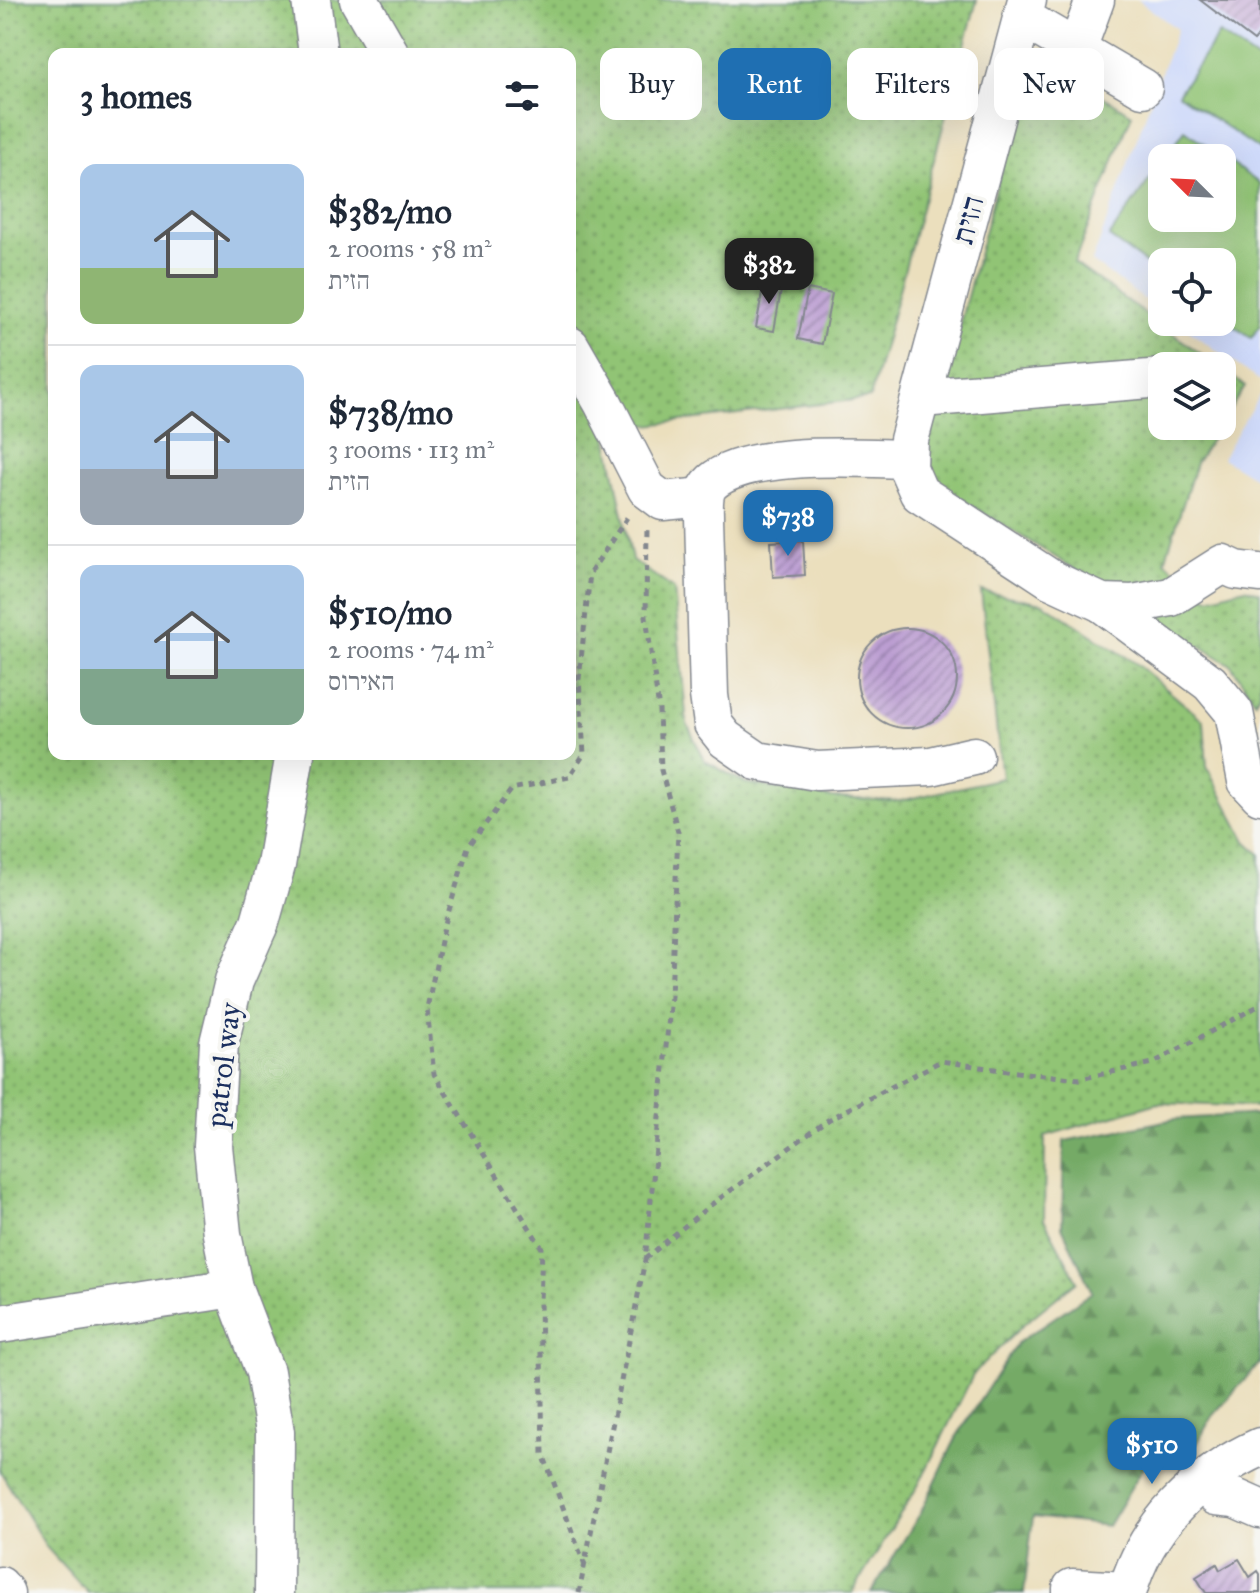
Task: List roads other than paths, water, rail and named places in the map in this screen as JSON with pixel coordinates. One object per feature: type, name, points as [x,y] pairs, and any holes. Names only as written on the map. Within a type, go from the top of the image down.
[{"type":"street","points":[[311,0],[317,48]]},
{"type":"street","points":[[359,0],[387,48]]},
{"type":"street","points":[[1077,48],[1095,0]]},
{"type":"street","points":[[1025,9],[1076,48]]},
{"type":"street","name":"הזית","points":[[909,449],[1025,9]]},
{"type":"street","points":[[1104,65],[1143,88]]},
{"type":"street","points":[[576,356],[647,489],[663,501],[704,497]]},
{"type":"street","points":[[921,398],[1148,379]]},
{"type":"street","points":[[974,756],[931,766],[817,771],[757,761],[725,739],[713,724],[709,695],[704,497],[710,483],[737,468],[909,449],[908,468],[919,493],[1052,580],[1102,603],[1210,683],[1234,712],[1247,781],[1260,795]]},
{"type":"street","points":[[1102,603],[1133,604],[1171,597],[1223,564],[1236,570],[1260,573]]},
{"type":"street","name":"patrol way","points":[[274,1593],[275,1432],[265,1372],[233,1288],[222,1234],[213,1146],[219,1043],[234,981],[260,922],[276,865],[294,760]]},
{"type":"street","points":[[0,1324],[233,1288]]},
{"type":"street","points":[[1133,1592],[1136,1564],[1149,1539],[1169,1513],[1196,1486],[1260,1447]]},
{"type":"street","points":[[1133,1592],[1199,1509],[1216,1496],[1260,1474]]},
{"type":"street","points":[[1216,1496],[1235,1498],[1260,1509]]},
{"type":"street","points":[[0,1586],[5,1593]]},
{"type":"street","points":[[1072,1593],[1072,1588],[1133,1592]]}]
